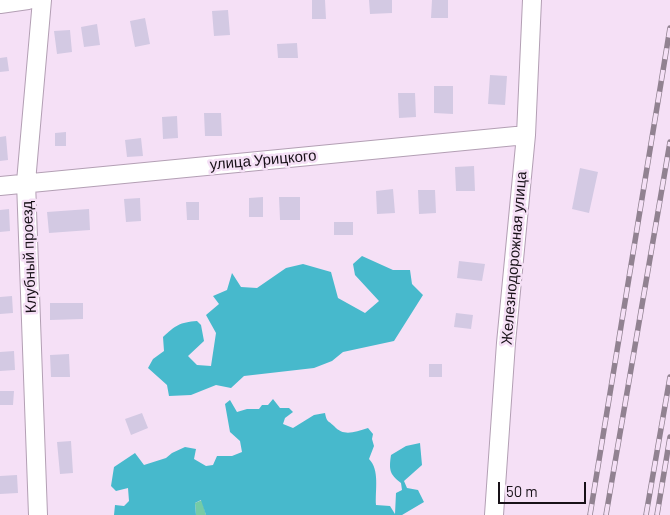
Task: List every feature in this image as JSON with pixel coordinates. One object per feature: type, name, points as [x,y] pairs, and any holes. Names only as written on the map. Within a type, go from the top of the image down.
[{"type":"street","points":[[0,4],[28,0]]},
{"type":"street","name":"Клубный проезд","points":[[37,515],[26,182],[42,0]]},
{"type":"street","name":"Железнодорожная улица","points":[[494,515],[506,343],[526,135],[532,0]]},
{"type":"street","name":"улица Урицкого","points":[[0,186],[526,135]]},
{"type":"green space","points":[[202,500],[206,515],[196,515],[195,503]]},
{"type":"water","points":[[362,256],[393,270],[410,270],[412,284],[423,295],[394,341],[343,352],[332,361],[314,368],[244,376],[231,388],[216,385],[191,395],[169,396],[167,385],[148,368],[153,359],[164,351],[163,337],[178,325],[197,321],[201,325],[204,341],[188,356],[197,365],[211,366],[216,333],[206,315],[219,304],[213,296],[227,290],[232,273],[241,287],[257,288],[286,268],[303,264],[331,272],[338,298],[365,313],[379,301],[355,275],[353,264]]},
{"type":"water","points":[[273,399],[280,408],[289,408],[293,412],[285,418],[283,424],[293,428],[314,415],[325,413],[328,421],[342,432],[349,433],[368,428],[373,434],[374,446],[369,459],[376,474],[376,505],[390,506],[395,514],[396,493],[402,490],[401,483],[394,477],[391,471],[391,455],[406,446],[420,443],[422,465],[404,481],[407,488],[418,490],[424,502],[402,515],[206,515],[201,500],[195,503],[196,515],[114,515],[115,505],[124,506],[129,501],[128,488],[116,491],[111,486],[114,467],[135,453],[144,465],[166,458],[185,447],[196,449],[194,459],[206,466],[213,465],[217,456],[232,456],[242,452],[240,441],[230,432],[225,404],[230,400],[237,412],[247,409],[259,409],[262,405],[268,405]]},
{"type":"building","points":[[312,0],[325,0],[326,19],[312,19]]},
{"type":"building","points":[[369,0],[392,0],[392,13],[370,14]]},
{"type":"building","points":[[432,0],[448,0],[448,18],[431,18]]},
{"type":"building","points":[[228,10],[230,35],[214,36],[212,11]]},
{"type":"building","points":[[145,18],[150,44],[135,47],[130,21]]},
{"type":"building","points":[[97,24],[100,45],[84,47],[81,27]]},
{"type":"building","points":[[70,30],[72,52],[57,54],[54,31]]},
{"type":"building","points":[[297,43],[298,58],[278,58],[277,44]]},
{"type":"building","points":[[7,57],[9,71],[0,72],[0,58]]},
{"type":"building","points":[[490,75],[507,76],[505,105],[488,104]]},
{"type":"building","points":[[434,86],[453,86],[453,114],[434,113]]},
{"type":"building","points":[[398,93],[415,93],[416,117],[399,118]]},
{"type":"building","points":[[204,113],[221,113],[222,136],[205,136]]},
{"type":"building","points":[[177,116],[178,138],[163,139],[162,117]]},
{"type":"building","points":[[66,132],[66,146],[55,146],[55,133]]},
{"type":"building","points":[[6,136],[8,160],[0,161],[0,137]]},
{"type":"building","points":[[141,138],[143,156],[127,157],[125,140]]},
{"type":"building","points":[[474,166],[475,191],[456,191],[455,167]]},
{"type":"building","points":[[580,168],[598,172],[589,213],[572,209]]},
{"type":"building","points":[[393,189],[395,213],[377,214],[376,191]]},
{"type":"building","points":[[418,190],[435,190],[436,213],[419,214]]},
{"type":"building","points":[[263,197],[263,217],[249,217],[249,198]]},
{"type":"building","points":[[279,197],[300,197],[300,220],[280,220]]},
{"type":"building","points":[[140,198],[141,221],[126,222],[124,199]]},
{"type":"building","points":[[186,202],[199,202],[199,220],[187,220]]},
{"type":"building","points":[[9,209],[10,231],[0,232],[0,210]]},
{"type":"building","points":[[89,209],[90,230],[49,233],[47,212]]},
{"type":"building","points":[[334,222],[353,222],[353,235],[334,235]]},
{"type":"building","points":[[459,261],[485,264],[482,281],[457,278]]},
{"type":"building","points":[[12,296],[13,313],[0,314],[0,297]]},
{"type":"building","points":[[50,303],[83,303],[83,319],[50,320]]},
{"type":"building","points":[[456,313],[473,315],[471,329],[454,327]]},
{"type":"building","points":[[14,351],[15,370],[0,371],[0,352]]},
{"type":"building","points":[[69,354],[70,377],[51,377],[50,355]]},
{"type":"building","points":[[429,364],[442,364],[442,377],[429,377]]},
{"type":"building","points":[[0,391],[14,391],[13,405],[0,405]]},
{"type":"building","points":[[142,413],[148,428],[131,435],[125,419]]},
{"type":"building","points":[[71,441],[73,473],[60,474],[57,442]]},
{"type":"building","points":[[17,475],[18,493],[0,494],[0,476]]},
{"type":"railway","points":[[590,515],[670,28]]},
{"type":"railway","points":[[606,515],[670,142]]},
{"type":"railway","points":[[646,515],[670,377]]},
{"type":"railway","points":[[657,515],[670,437]]}]
